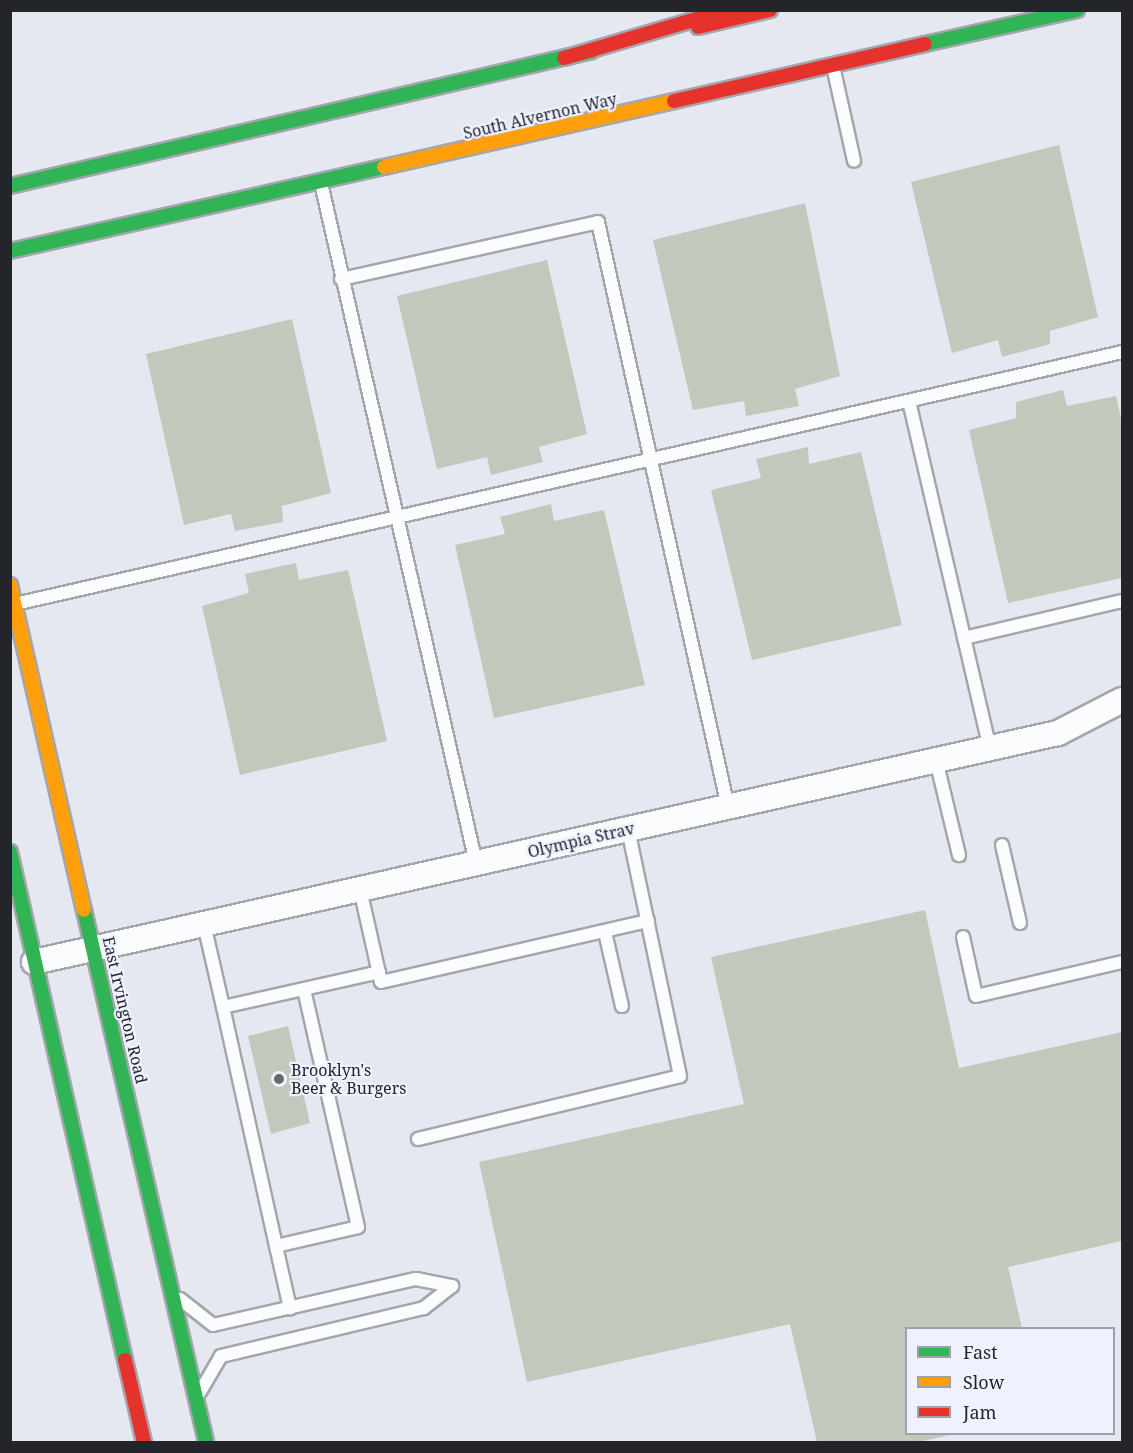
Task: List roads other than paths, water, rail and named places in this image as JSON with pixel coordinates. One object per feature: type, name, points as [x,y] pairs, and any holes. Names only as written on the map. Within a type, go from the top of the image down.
[{"type":"main road","points":[[564,58],[727,10]]},
{"type":"main road","points":[[10,186],[770,10]]},
{"type":"main road","name":"South Alvernon Way","points":[[10,251],[1077,10]]},
{"type":"main road","name":"East Irvington Road","points":[[10,585],[206,1443]]},
{"type":"main road","points":[[10,852],[144,1443]]},
{"type":"street","name":"Olympia Strav","points":[[34,962],[1058,733],[1122,700]]},
{"type":"lane","points":[[833,66],[854,161]]},
{"type":"lane","points":[[321,182],[395,519],[476,863]]},
{"type":"lane","points":[[341,279],[597,222],[728,807]]},
{"type":"lane","points":[[15,604],[1122,352]]},
{"type":"lane","points":[[909,401],[990,748]]},
{"type":"lane","points":[[964,638],[1122,601]]},
{"type":"lane","points":[[936,760],[959,855]]},
{"type":"lane","points":[[418,1138],[681,1076],[628,829]]},
{"type":"lane","points":[[1002,845],[1020,923]]},
{"type":"lane","points":[[360,889],[381,982],[648,921]]},
{"type":"lane","points":[[204,924],[290,1308]]},
{"type":"lane","points":[[605,932],[622,1006]]},
{"type":"lane","points":[[963,937],[976,996],[1122,962]]},
{"type":"lane","points":[[223,1007],[379,972]]},
{"type":"lane","points":[[276,1246],[358,1227],[304,989]]},
{"type":"lane","points":[[173,1294],[213,1325],[416,1279],[452,1286],[424,1308],[221,1356],[196,1398]]},
{"type":"place","name":"Brooklyn's Beer & Burgers","points":[[279,1079]]}]
